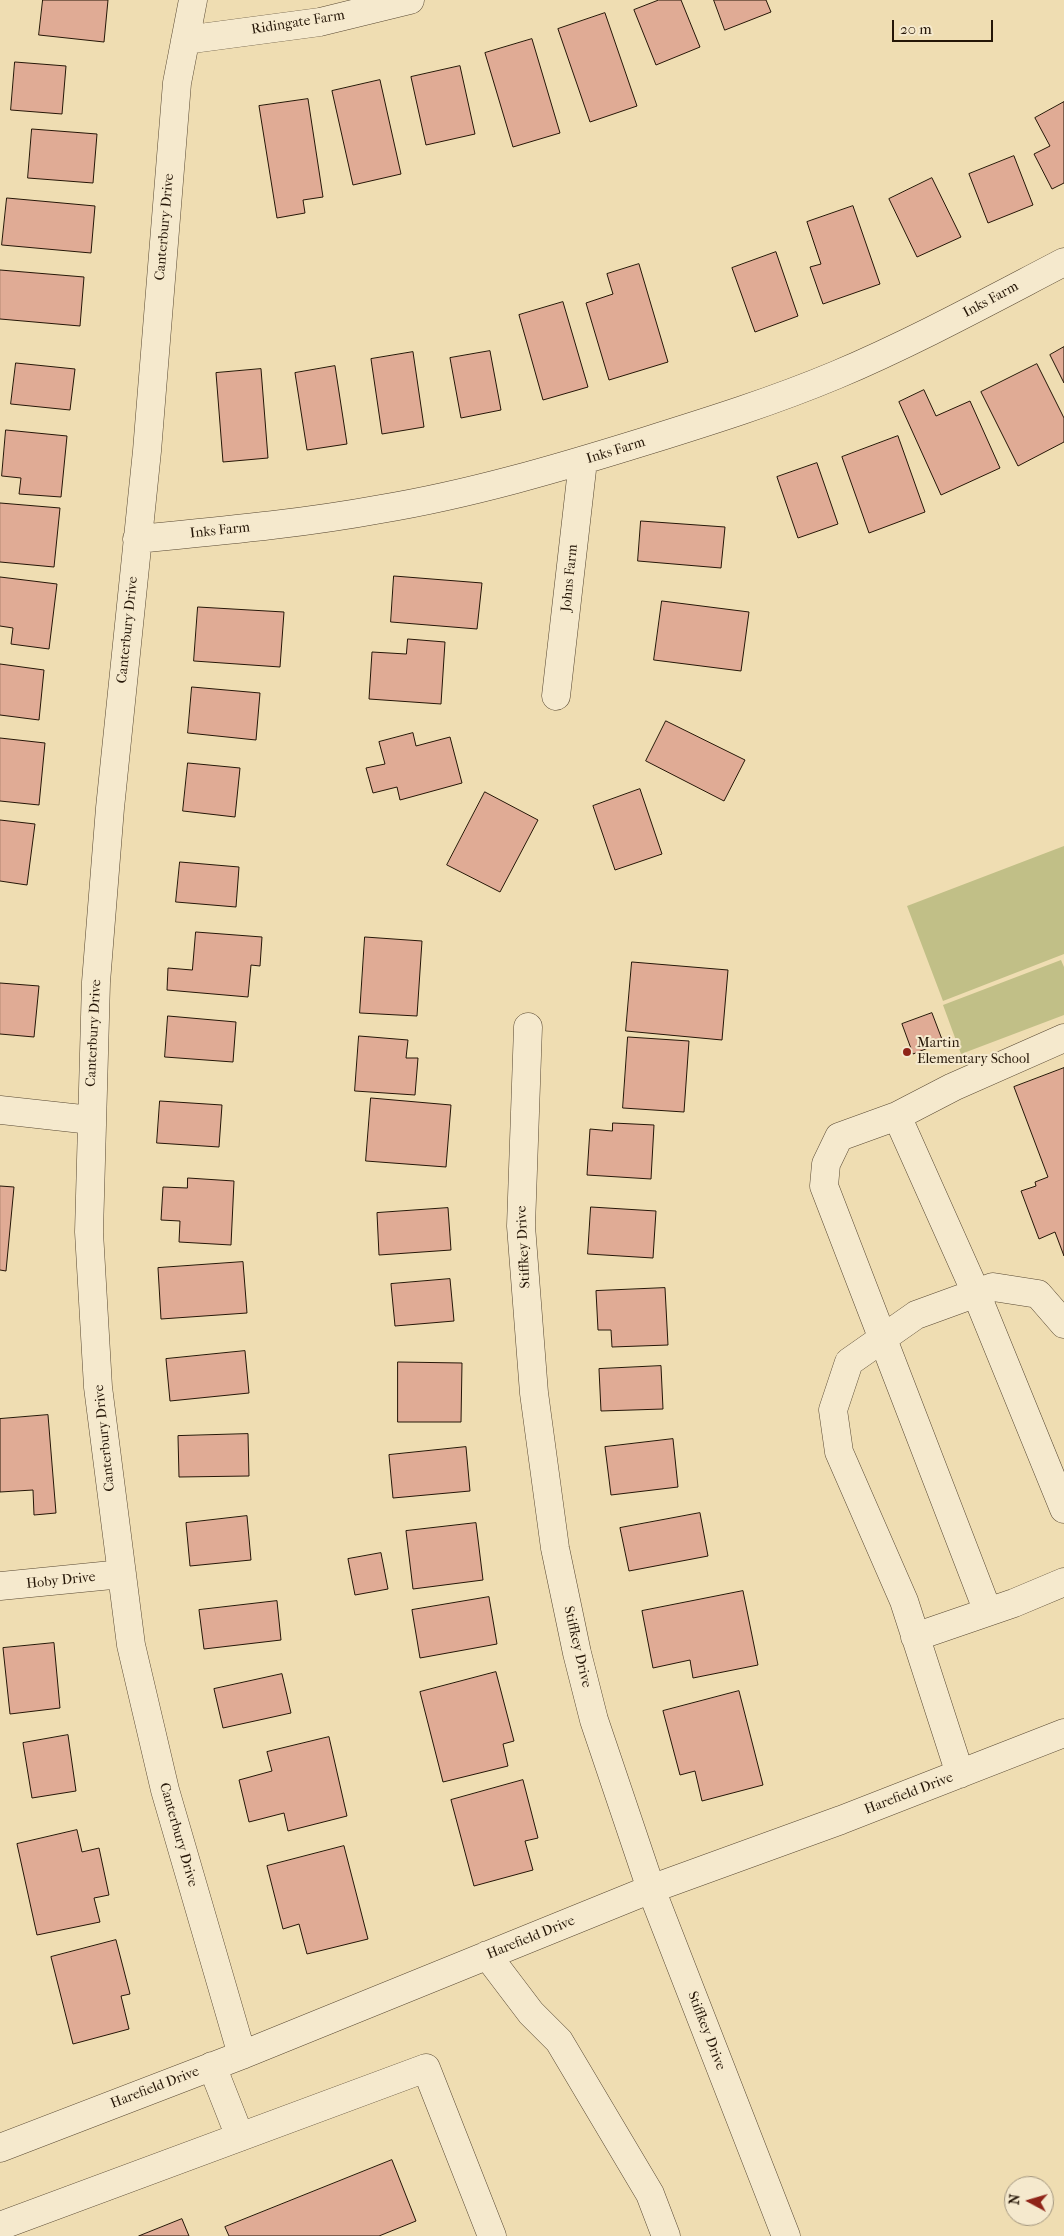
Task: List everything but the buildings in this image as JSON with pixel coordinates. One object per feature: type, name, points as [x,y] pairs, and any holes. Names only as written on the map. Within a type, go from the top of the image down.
[{"type":"street","name":"Canterbury Drive","points":[[193,0],[177,83],[138,539],[110,808],[96,982],[90,1120],[89,1232],[98,1387],[131,1645],[165,1790],[242,2054]]},
{"type":"street","name":"Ridingate Farm","points":[[186,40],[320,22],[410,0]]},
{"type":"street","name":"Inks Farm","points":[[138,539],[288,524],[382,509],[484,488],[583,461],[723,417],[836,375],[969,312],[1064,262]]},
{"type":"street","name":"Johns Farm","points":[[556,696],[583,461]]},
{"type":"street","name":"Stiffkey Drive","points":[[528,1026],[521,1226],[534,1393],[544,1479],[555,1548],[589,1701],[651,1889],[786,2236]]},
{"type":"street","points":[[988,1612],[824,1186],[826,1164],[839,1137],[898,1116],[954,1087],[1064,1038]]},
{"type":"street","points":[[0,1110],[90,1120]]},
{"type":"street","points":[[898,1116],[976,1293],[1064,1509]]},
{"type":"street","points":[[960,1774],[904,1601],[838,1452],[833,1410],[848,1362],[916,1315],[993,1287],[1038,1294],[1064,1324]]},
{"type":"street","name":"Hoby Drive","points":[[0,1586],[122,1574]]},
{"type":"street","points":[[915,1637],[988,1612],[1064,1582]]},
{"type":"street","name":"Harefield Drive","points":[[0,2148],[212,2066],[651,1889],[960,1774],[1064,1733]]},
{"type":"street","points":[[487,1956],[531,2013],[559,2042],[650,2194],[666,2236]]},
{"type":"street","points":[[212,2066],[240,2137]]},
{"type":"street","points":[[0,2226],[426,2068],[492,2236]]},
{"type":"shaded area","points":[[1064,846],[1064,954],[943,1001],[907,906]]},
{"type":"shaded area","points":[[1061,960],[1064,967],[1064,1015],[961,1054],[943,1005]]},
{"type":"place","name":"Martin Elementary School","points":[[907,1052]]}]
